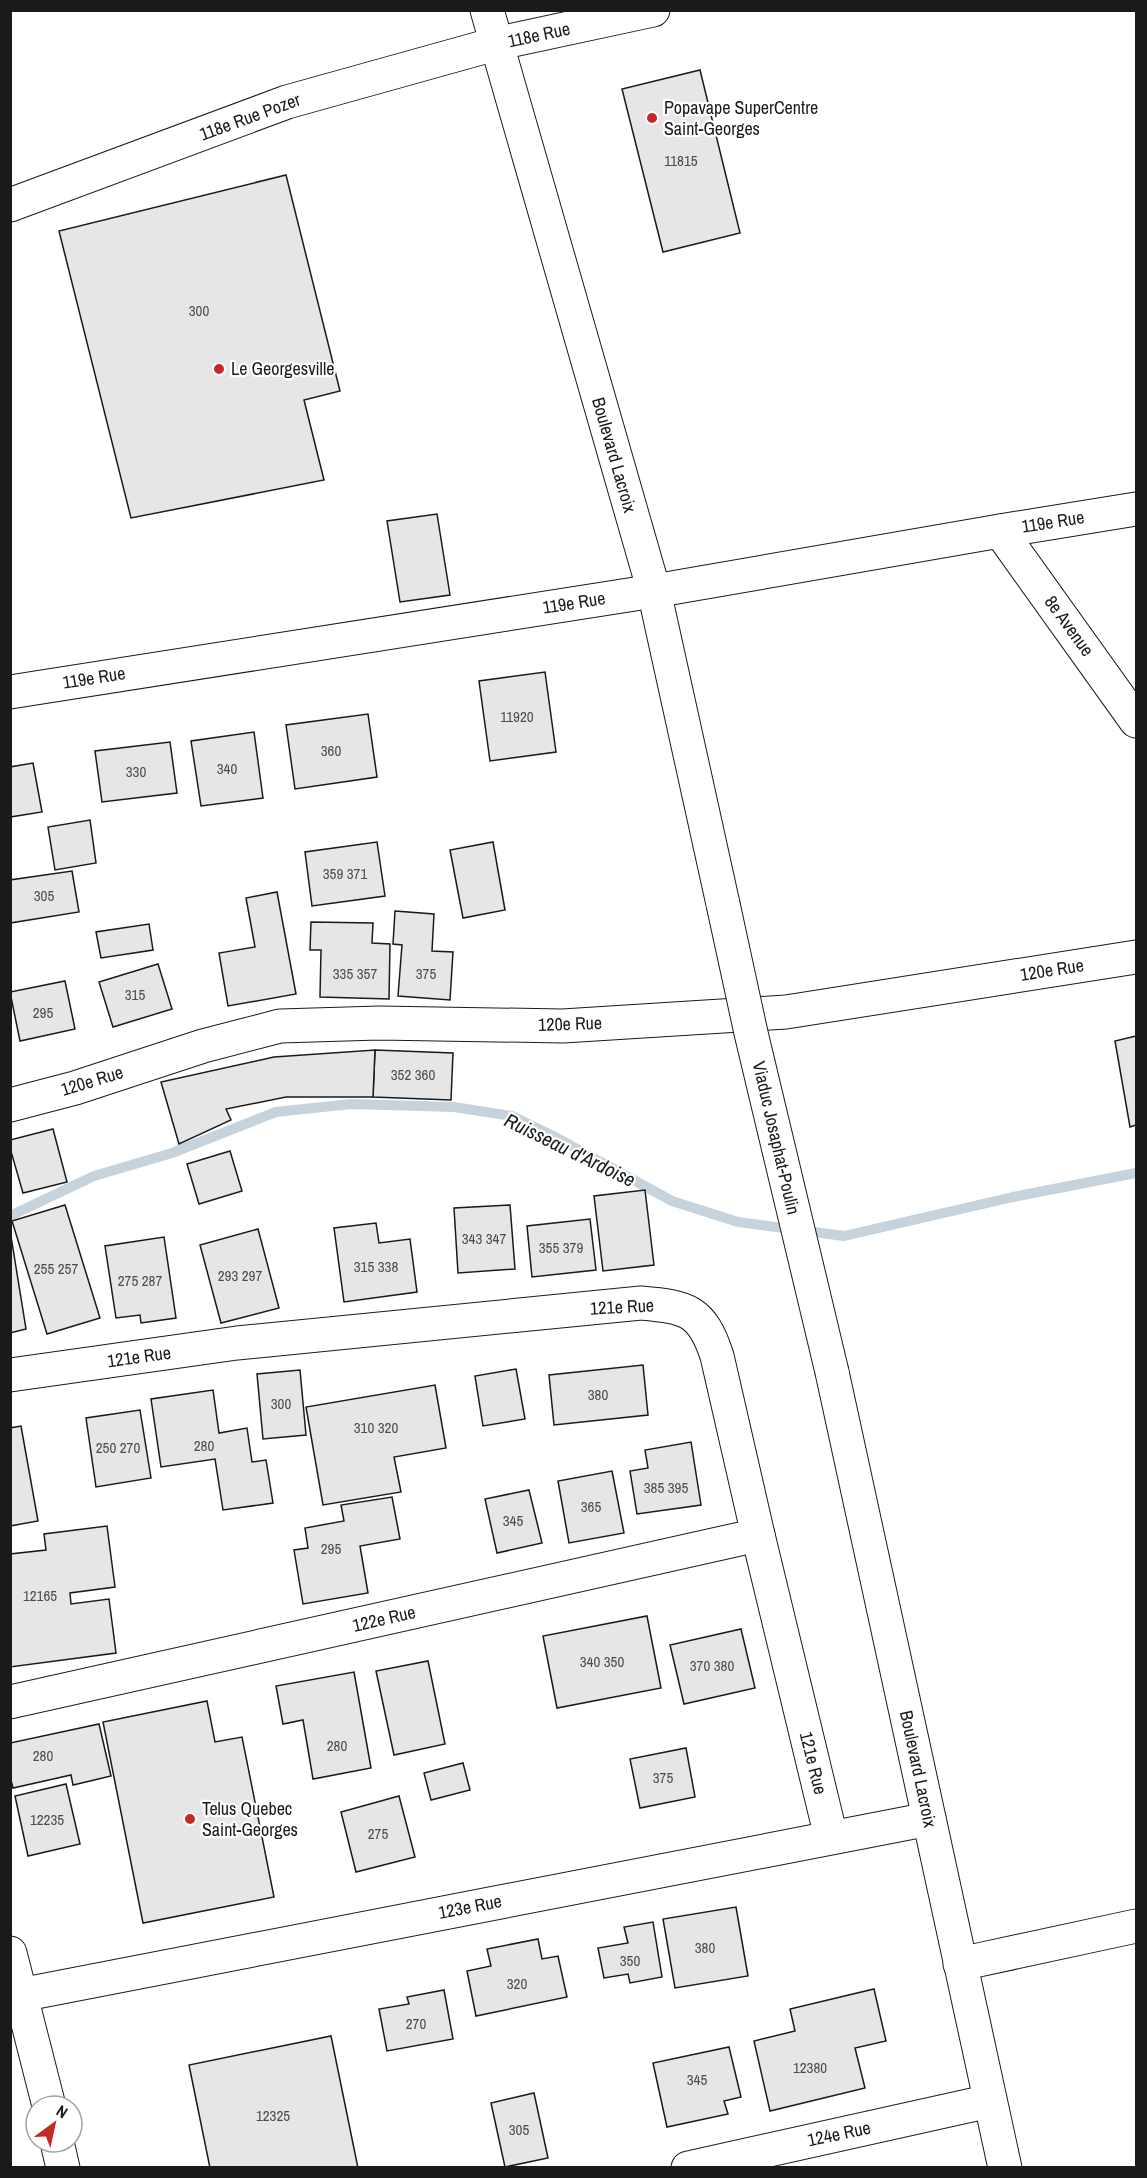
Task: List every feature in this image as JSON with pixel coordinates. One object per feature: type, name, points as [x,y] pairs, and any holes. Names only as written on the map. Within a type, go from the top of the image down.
[{"type":"street","name":"Boulevard Lacroix","points":[[487,10],[654,591],[723,904]]},
{"type":"street","name":"118e Rue","points":[[495,44],[653,10]]},
{"type":"street","name":"118e Rue Pozer","points":[[10,206],[287,102],[495,44]]},
{"type":"street","name":"119e Rue","points":[[10,692],[654,591],[1137,509]]},
{"type":"street","name":"8e Avenue","points":[[1000,531],[1137,722]]},
{"type":"street","name":"Viaduc Josaphat-Poulin","points":[[723,904],[754,1045],[832,1371]]},
{"type":"street","name":"120e Rue","points":[[10,1105],[75,1088],[203,1046],[280,1026],[380,1023],[562,1026],[786,1012],[1137,957]]},
{"type":"street","name":"121e Rue","points":[[10,1375],[237,1343],[641,1303],[675,1306],[697,1318],[711,1336],[717,1356],[831,1837]]},
{"type":"street","name":"Boulevard Lacroix","points":[[832,1371],[1005,2168]]},
{"type":"street","name":"122e Rue","points":[[10,1702],[758,1535]]},
{"type":"street","name":"123e Rue","points":[[16,1996],[929,1819]]},
{"type":"street","points":[[960,1964],[1137,1926]]},
{"type":"street","points":[[1103,1933],[1137,1943]]},
{"type":"street","points":[[10,1953],[16,1996],[45,2094]]},
{"type":"street","name":"124e Rue","points":[[688,2168],[990,2101]]},
{"type":"building","points":[[700,70],[740,233],[663,252],[622,89]]},
{"type":"building","points":[[286,175],[340,391],[304,400],[324,480],[131,518],[59,231]]},
{"type":"building","points":[[437,514],[450,595],[400,602],[387,521]]},
{"type":"building","points":[[545,672],[556,752],[490,761],[479,681]]},
{"type":"building","points":[[368,714],[377,777],[295,789],[286,725]]},
{"type":"building","points":[[254,732],[263,798],[201,806],[191,741]]},
{"type":"building","points":[[170,742],[177,793],[102,802],[95,751]]},
{"type":"building","points":[[33,763],[42,812],[10,817],[10,767]]},
{"type":"building","points":[[90,820],[96,863],[55,870],[48,827]]},
{"type":"building","points":[[377,842],[385,896],[312,906],[305,852]]},
{"type":"building","points":[[493,842],[505,910],[463,918],[450,850]]},
{"type":"building","points":[[72,871],[79,912],[10,923],[10,880]]},
{"type":"building","points":[[277,892],[296,994],[228,1006],[219,953],[255,947],[246,898]]},
{"type":"building","points":[[395,911],[434,914],[432,951],[453,952],[450,1000],[398,996],[402,945],[393,944]]},
{"type":"building","points":[[311,922],[373,923],[372,943],[390,944],[389,999],[320,997],[321,950],[310,950]]},
{"type":"building","points":[[149,924],[153,950],[101,958],[96,932]]},
{"type":"building","points":[[158,964],[172,1009],[113,1027],[99,982]]},
{"type":"building","points":[[65,981],[75,1029],[20,1041],[10,992]]},
{"type":"building","points":[[1136,1036],[1136,1125],[1130,1127],[1115,1041]]},
{"type":"building","points":[[375,1050],[453,1053],[451,1100],[373,1097]]},
{"type":"building","points":[[375,1050],[373,1097],[286,1097],[226,1109],[231,1120],[179,1144],[161,1082],[274,1057]]},
{"type":"building","points":[[53,1129],[67,1182],[23,1193],[10,1148],[10,1140]]},
{"type":"building","points":[[230,1151],[242,1191],[199,1204],[187,1164]]},
{"type":"building","points":[[645,1190],[654,1265],[603,1271],[594,1196]]},
{"type":"building","points":[[65,1205],[100,1318],[47,1334],[12,1221]]},
{"type":"building","points":[[510,1205],[515,1269],[458,1273],[454,1208]]},
{"type":"building","points":[[590,1219],[596,1270],[532,1277],[527,1226]]},
{"type":"building","points":[[376,1223],[379,1243],[410,1239],[417,1292],[344,1302],[334,1228]]},
{"type":"building","points":[[258,1229],[279,1308],[221,1323],[200,1245]]},
{"type":"building","points":[[10,1230],[26,1329],[10,1333]]},
{"type":"building","points":[[164,1237],[176,1318],[141,1323],[140,1315],[116,1318],[105,1246]]},
{"type":"building","points":[[643,1365],[648,1415],[554,1425],[549,1375]]},
{"type":"building","points":[[516,1369],[525,1419],[483,1426],[475,1376]]},
{"type":"building","points":[[300,1370],[306,1435],[263,1439],[257,1374]]},
{"type":"building","points":[[435,1385],[446,1448],[394,1457],[401,1492],[323,1505],[306,1407]]},
{"type":"building","points":[[213,1390],[219,1433],[247,1428],[252,1462],[266,1460],[273,1503],[223,1510],[215,1459],[161,1467],[151,1399]]},
{"type":"building","points":[[140,1410],[151,1478],[96,1487],[86,1418]]},
{"type":"building","points":[[21,1426],[38,1521],[10,1526],[10,1428]]},
{"type":"building","points":[[691,1442],[701,1505],[637,1514],[630,1471],[648,1468],[645,1450]]},
{"type":"building","points":[[612,1471],[624,1533],[569,1543],[558,1481]]},
{"type":"building","points":[[529,1490],[542,1543],[497,1553],[485,1499]]},
{"type":"building","points":[[392,1497],[400,1539],[360,1546],[368,1593],[303,1604],[294,1550],[308,1548],[305,1528],[344,1521],[341,1505]]},
{"type":"building","points":[[107,1526],[115,1587],[70,1593],[71,1604],[109,1599],[116,1653],[10,1667],[10,1554],[46,1550],[44,1534]]},
{"type":"building","points":[[647,1616],[661,1688],[557,1708],[543,1636]]},
{"type":"building","points":[[741,1629],[755,1688],[684,1704],[670,1645]]},
{"type":"building","points":[[428,1661],[445,1744],[394,1755],[376,1671]]},
{"type":"building","points":[[354,1672],[371,1768],[313,1779],[303,1720],[283,1724],[276,1686]]},
{"type":"building","name":"Telus Quebec Saint-Georges","points":[[207,1701],[215,1742],[242,1737],[274,1897],[143,1923],[103,1722]]},
{"type":"building","points":[[99,1724],[111,1776],[73,1785],[71,1775],[13,1788],[10,1776],[10,1743]]},
{"type":"building","points":[[686,1748],[695,1797],[640,1808],[630,1759]]},
{"type":"building","points":[[463,1763],[470,1790],[431,1800],[424,1773]]},
{"type":"building","points":[[66,1784],[80,1844],[28,1856],[15,1796]]},
{"type":"building","points":[[399,1796],[415,1857],[356,1872],[341,1812]]},
{"type":"building","points":[[736,1907],[748,1976],[675,1988],[663,1919]]},
{"type":"building","points":[[653,1922],[662,1977],[630,1983],[628,1974],[604,1978],[598,1948],[628,1943],[624,1927]]},
{"type":"building","points":[[538,1939],[542,1959],[558,1956],[567,1997],[476,2016],[467,1971],[491,1966],[487,1949]]},
{"type":"building","points":[[874,1989],[886,2041],[855,2048],[865,2088],[770,2111],[754,2041],[795,2031],[790,2009]]},
{"type":"building","points":[[444,1990],[453,2039],[387,2051],[379,2009],[409,2004],[407,1997]]},
{"type":"building","points":[[331,2036],[358,2168],[210,2168],[189,2065]]},
{"type":"building","points":[[729,2047],[741,2097],[724,2101],[728,2114],[667,2127],[653,2063]]},
{"type":"building","points":[[534,2093],[548,2158],[505,2167],[491,2103]]},
{"type":"waterway","name":"Ruisseau d'Ardoise","points":[[10,1216],[94,1176],[172,1153],[276,1112],[351,1104],[454,1107],[512,1116],[672,1201],[738,1222],[844,1236],[1013,1197],[1136,1173]]},
{"type":"place","name":"Popavape SuperCentre Saint-Georges","points":[[652,118]]},
{"type":"place","name":"Le Georgesville","points":[[219,369]]},
{"type":"place","name":"Telus Quebec Saint-Georges","points":[[190,1819]]}]
